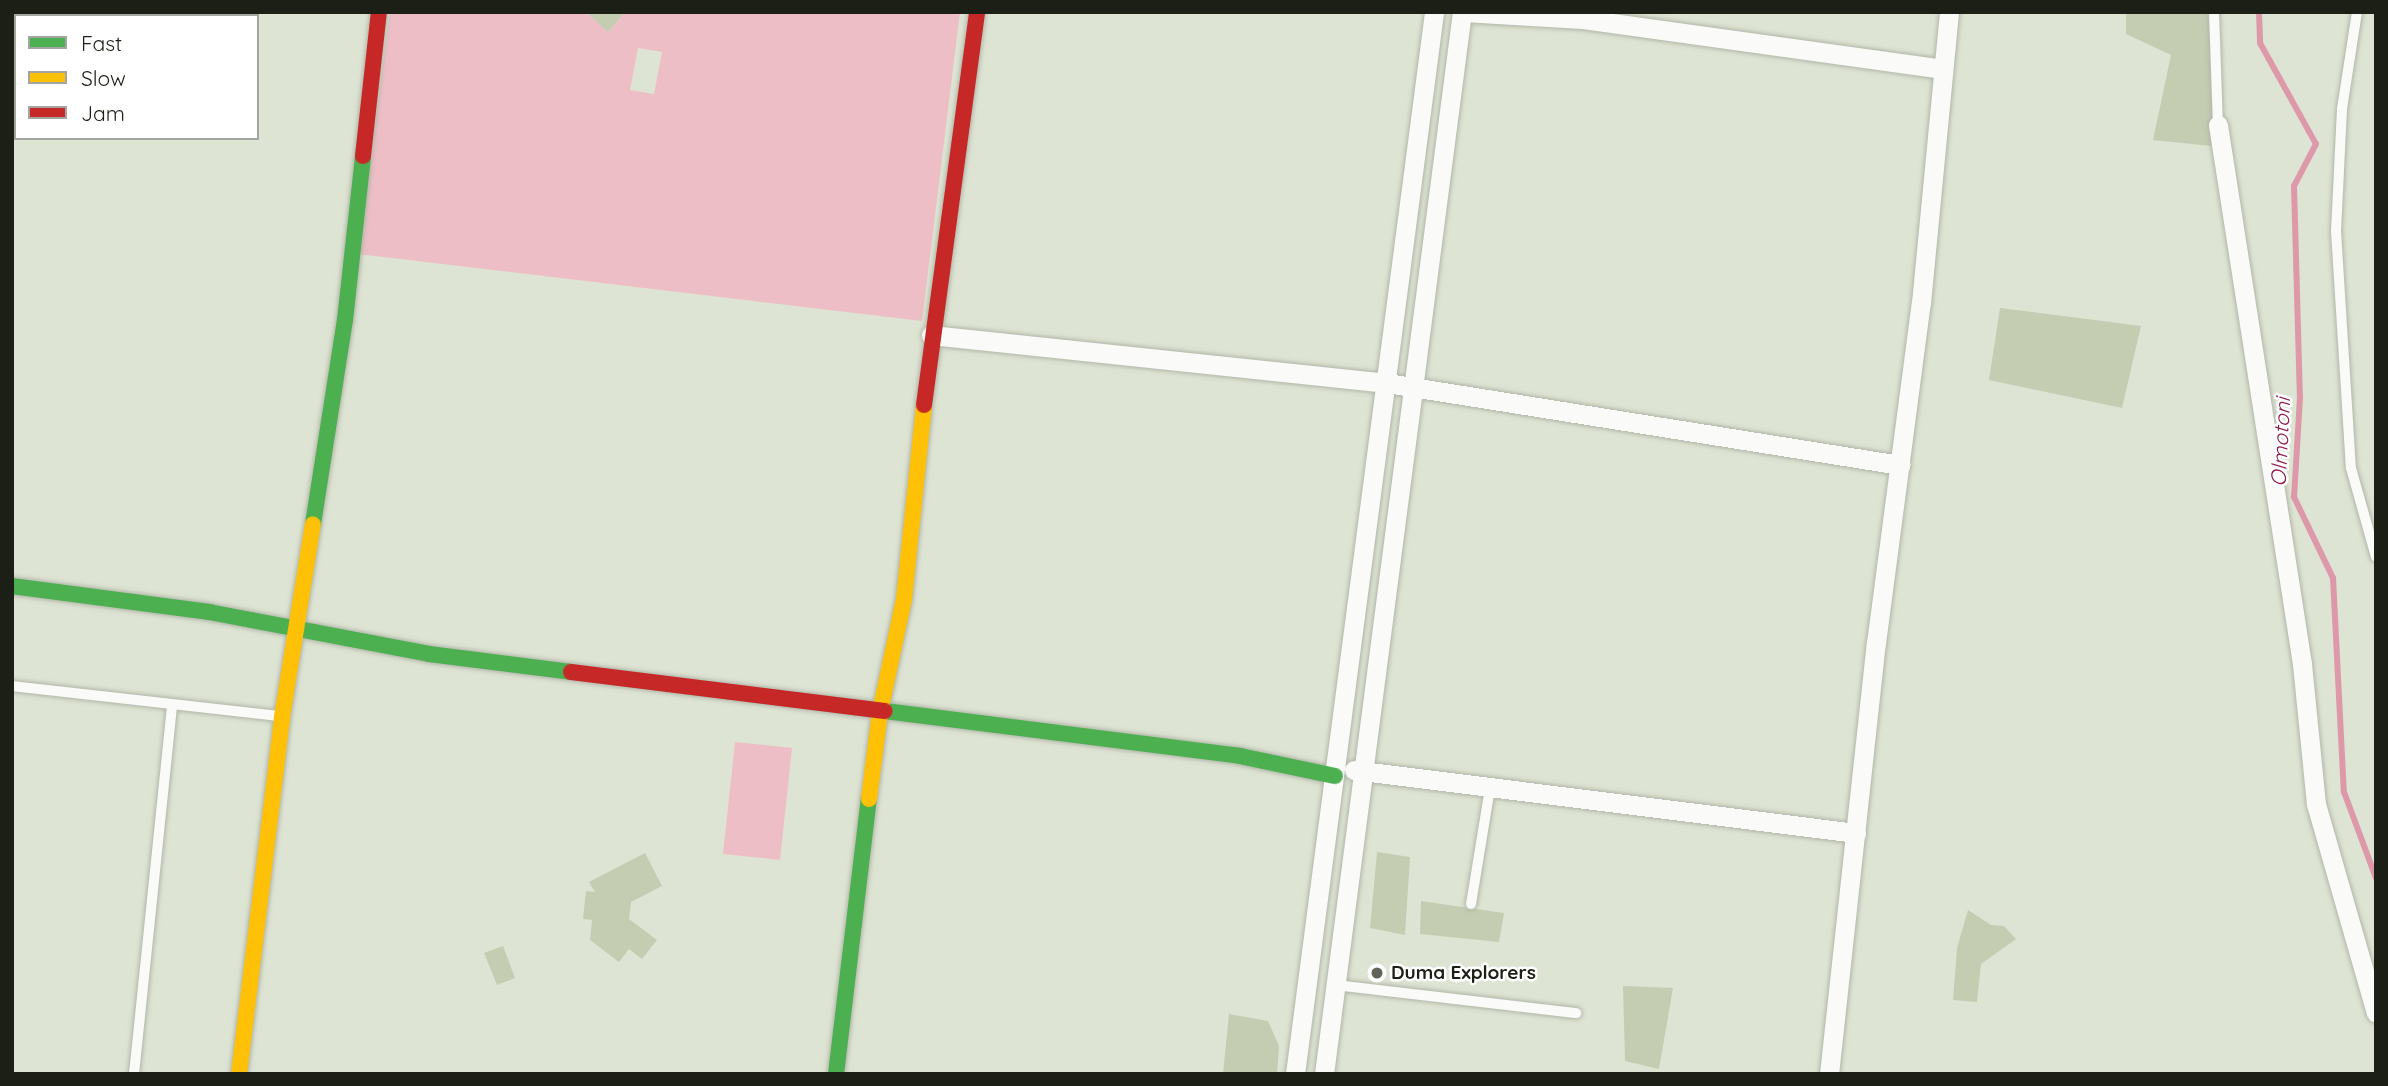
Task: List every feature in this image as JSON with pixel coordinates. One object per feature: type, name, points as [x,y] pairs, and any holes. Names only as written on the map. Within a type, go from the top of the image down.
[{"type":"street","points":[[239,1074],[282,717],[300,630],[321,450],[345,320],[379,12]]},
{"type":"street","points":[[836,1074],[880,712],[904,599],[931,335],[977,12]]},
{"type":"street","points":[[1295,1074],[1434,12]]},
{"type":"street","points":[[1324,1074],[1463,12],[1583,19],[1942,69]]},
{"type":"street","points":[[1829,1074],[1900,465],[1949,12]]},
{"type":"street","points":[[2218,125],[2302,664],[2316,804],[2376,1013]]},
{"type":"street","points":[[931,335],[1387,383],[1900,465]]},
{"type":"street","points":[[12,586],[300,630],[429,654],[604,672],[880,712],[1240,756],[1335,772],[1364,771],[1856,832]]},
{"type":"lane","points":[[2214,12],[2218,125]]},
{"type":"lane","points":[[2357,12],[2342,109],[2336,231],[2351,468],[2376,556]]},
{"type":"lane","points":[[12,686],[282,717]]},
{"type":"lane","points":[[134,1074],[172,705]]},
{"type":"lane","points":[[1471,904],[1490,788]]},
{"type":"lane","points":[[1336,985],[1576,1013]]},
{"type":"shaded area","points":[[390,12],[586,12],[608,32],[625,12],[960,12],[922,321],[358,254]],"holes":[[[638,48],[662,52],[654,94],[630,90]]]},
{"type":"shaded area","points":[[735,742],[792,748],[780,860],[723,854]]},
{"type":"building","points":[[586,12],[625,12],[608,32]]},
{"type":"building","points":[[2126,12],[2208,12],[2221,147],[2153,140],[2171,55],[2126,34]]},
{"type":"building","points":[[2000,308],[2141,326],[2122,408],[1989,380]]},
{"type":"building","points":[[1377,852],[1410,857],[1405,935],[1370,928]]},
{"type":"building","points":[[645,853],[662,886],[631,902],[629,919],[657,940],[642,959],[629,949],[619,962],[590,940],[592,920],[583,919],[586,891],[595,892],[589,882]]},
{"type":"building","points":[[1421,901],[1504,913],[1499,942],[1420,934]]},
{"type":"building","points":[[1968,910],[1991,925],[2004,926],[2016,939],[1981,964],[1977,1002],[1953,1000],[1957,948]]},
{"type":"building","points":[[503,946],[515,978],[497,985],[484,953]]},
{"type":"building","points":[[1623,986],[1673,988],[1659,1069],[1625,1061]]},
{"type":"building","points":[[1229,1014],[1268,1021],[1279,1046],[1277,1074],[1223,1074]]},
{"type":"waterway","name":"Olmotoni","points":[[2259,12],[2260,43],[2316,144],[2294,186],[2300,397],[2294,497],[2333,578],[2344,792],[2376,878]]},
{"type":"traffic: fast","points":[[313,524],[345,320],[363,156]]},
{"type":"traffic: fast","points":[[12,586],[209,612],[429,654],[571,672]]},
{"type":"traffic: fast","points":[[885,711],[1240,756],[1335,776]]},
{"type":"traffic: fast","points":[[836,1074],[869,799]]},
{"type":"traffic: slow","points":[[869,799],[880,712],[904,599],[924,405]]},
{"type":"traffic: slow","points":[[239,1074],[282,717],[313,524]]},
{"type":"traffic: jam","points":[[363,156],[379,12]]},
{"type":"traffic: jam","points":[[924,405],[977,12]]},
{"type":"traffic: jam","points":[[571,672],[885,711]]},
{"type":"place","name":"Duma Explorers","points":[[1377,973]]}]
